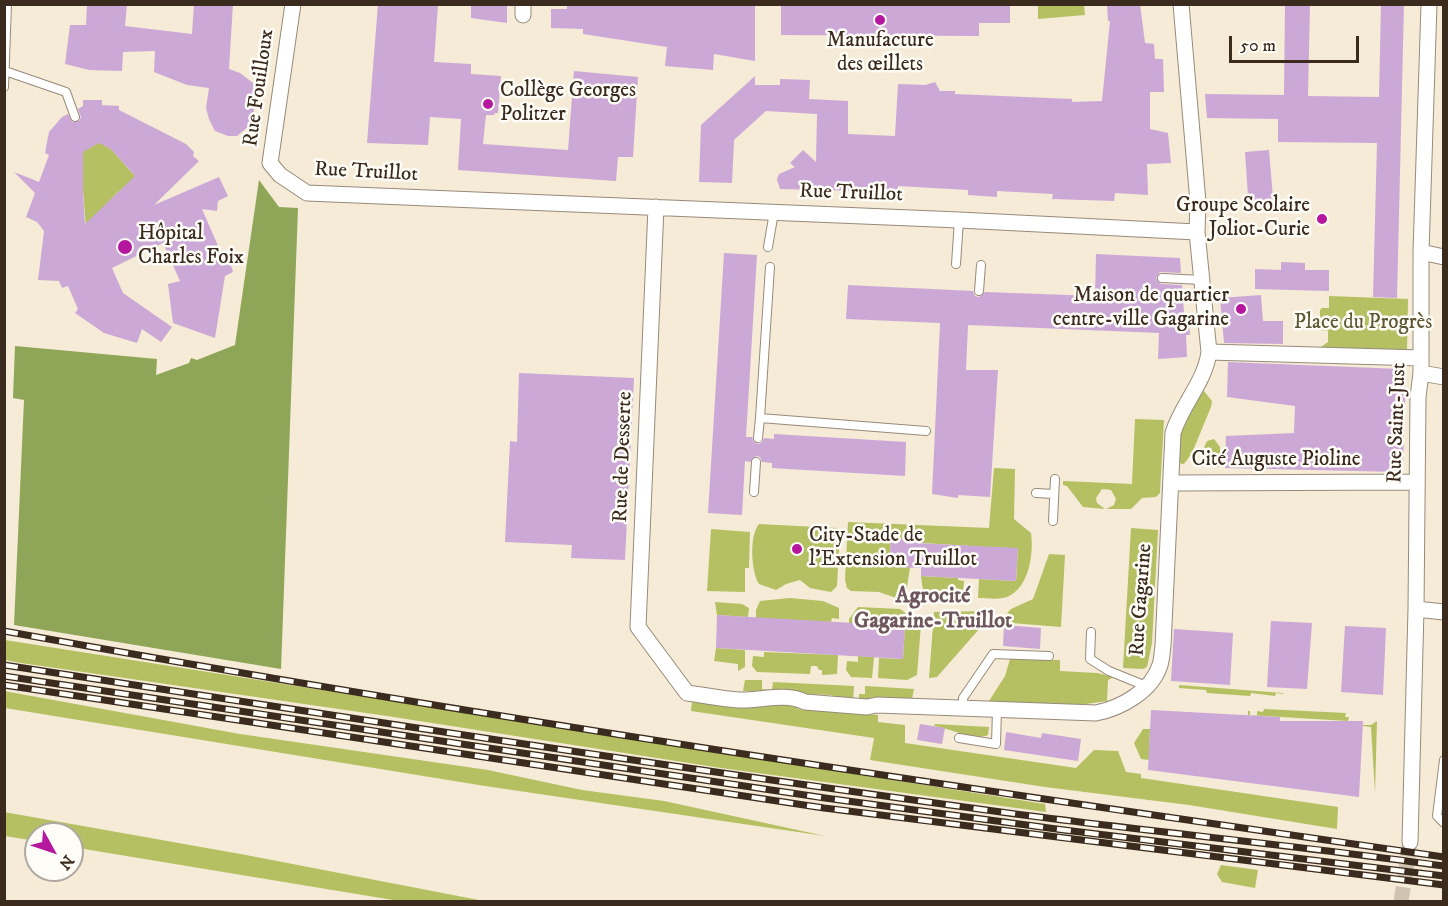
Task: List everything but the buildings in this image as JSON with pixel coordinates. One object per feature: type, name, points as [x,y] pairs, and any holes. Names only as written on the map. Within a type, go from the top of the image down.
[{"type":"street","name":"Rue Fouilloux","points":[[280,175],[270,163],[293,4]]},
{"type":"street","points":[[1181,4],[1198,202],[1197,232]]},
{"type":"street","name":"Rue Saint-Just","points":[[1410,842],[1416,609],[1418,397],[1421,373],[1421,252],[1429,4]]},
{"type":"street","name":"Rue Truillot","points":[[280,175],[307,193],[1197,232]]},
{"type":"street","name":"Rue de Desserte","points":[[656,207],[638,627],[687,693]]},
{"type":"street","name":"Rue Gagarine","points":[[687,693],[736,699],[755,700],[764,697],[798,699],[805,702],[867,707],[877,705],[1096,713],[1121,705],[1146,686],[1158,670],[1163,646],[1173,433],[1178,417],[1207,366],[1209,352],[1197,232]]},
{"type":"street","points":[[1421,252],[1443,257]]},
{"type":"street","points":[[1209,352],[1421,357]]},
{"type":"street","points":[[1421,373],[1443,377]]},
{"type":"street","name":"Cité Auguste Pioline","points":[[1171,483],[1417,482]]},
{"type":"street","points":[[1416,609],[1443,612]]},
{"type":"lane","points":[[4,87],[7,4]]},
{"type":"lane","points":[[5,71],[66,92],[75,117]]},
{"type":"lane","points":[[768,248],[774,212]]},
{"type":"lane","points":[[956,264],[959,220]]},
{"type":"lane","points":[[979,291],[981,265]]},
{"type":"lane","points":[[758,438],[770,267]]},
{"type":"lane","points":[[1162,278],[1203,280]]},
{"type":"lane","points":[[760,418],[926,431]]},
{"type":"lane","points":[[754,492],[756,462]]},
{"type":"lane","points":[[1053,521],[1055,479]]},
{"type":"lane","points":[[1036,493],[1054,494]]},
{"type":"lane","points":[[1091,632],[1090,659],[1109,671],[1146,686]]},
{"type":"lane","points":[[963,709],[963,698],[993,654],[1048,656]]},
{"type":"lane","points":[[959,738],[996,744],[997,710]]},
{"type":"lane","points":[[1443,760],[1437,816],[1443,824]]},
{"type":"green space","points":[[1038,5],[1084,5],[1085,15],[1038,19]]},
{"type":"green space","points":[[98,142],[111,149],[133,174],[142,179],[157,202],[153,205],[119,191],[95,216],[87,240],[83,151]]},
{"type":"green space","points":[[259,180],[279,207],[298,208],[281,669],[14,625],[24,400],[13,398],[15,346],[157,359],[156,375],[189,363],[191,358],[197,360],[235,345]]},
{"type":"green space","name":"Place du Progrès","points":[[1329,296],[1408,299],[1407,352],[1318,349],[1328,342],[1328,331],[1320,330],[1320,310],[1329,308]]},
{"type":"green space","points":[[1204,391],[1212,401],[1211,407],[1192,453],[1184,464],[1177,463],[1182,420]]},
{"type":"green space","points":[[1135,419],[1164,420],[1160,493],[1156,497],[1142,498],[1131,509],[1106,509],[1114,505],[1116,499],[1111,490],[1102,489],[1096,498],[1097,503],[1105,509],[1083,507],[1067,486],[1063,485],[1063,481],[1132,484]]},
{"type":"green space","points":[[1214,439],[1220,447],[1220,467],[1205,466],[1201,454],[1207,441]]},
{"type":"green space","points":[[994,468],[1015,469],[1014,519],[1031,533],[1031,560],[1025,578],[1014,593],[1004,598],[978,598],[979,579],[1016,581],[1018,549],[891,539],[889,566],[910,567],[905,601],[879,592],[851,591],[847,588],[845,580],[848,522],[989,528]]},
{"type":"green space","name":"City-Stade de l'Extension Truillot","points":[[759,524],[837,528],[840,532],[837,586],[831,592],[810,588],[800,580],[776,590],[759,584],[754,571],[752,545]]},
{"type":"green space","points":[[1131,528],[1158,530],[1152,643],[1147,667],[1143,669],[1123,668]]},
{"type":"green space","points":[[711,529],[750,532],[749,568],[745,568],[745,592],[707,591]]},
{"type":"green space","points":[[1049,554],[1065,555],[1061,627],[999,622],[1011,609],[1033,599]]},
{"type":"green space","points":[[921,576],[958,578],[964,581],[963,598],[929,600],[924,598]]},
{"type":"green space","points":[[790,598],[823,601],[839,608],[839,619],[832,618],[831,622],[756,618],[756,610],[760,601]]},
{"type":"green space","points":[[715,602],[742,604],[749,608],[748,617],[717,615]]},
{"type":"green space","points":[[858,607],[900,609],[921,624],[917,675],[907,680],[878,678],[879,658],[903,659],[905,626],[849,623],[849,619]]},
{"type":"green space","points":[[995,611],[937,677],[929,678],[934,612]]},
{"type":"green space","points":[[5,640],[1045,804],[1046,812],[721,768],[387,716],[21,663],[5,660]]},
{"type":"green space","points":[[716,648],[745,650],[745,667],[738,671],[738,664],[714,661]]},
{"type":"green space","points":[[764,652],[838,655],[837,674],[822,675],[822,670],[819,670],[817,666],[811,666],[810,674],[757,672],[752,666],[753,656],[764,657]]},
{"type":"green space","points":[[858,656],[874,657],[872,678],[851,677],[846,670],[847,661],[858,662]]},
{"type":"green space","points":[[1010,659],[1060,660],[1060,671],[1097,673],[1114,677],[1108,680],[1107,701],[1079,705],[989,701],[1005,676]]},
{"type":"green space","points":[[745,680],[762,680],[762,689],[772,690],[773,682],[854,686],[853,702],[836,700],[832,695],[743,691]]},
{"type":"green space","points":[[1179,685],[1283,693],[1283,694],[1276,693],[1275,696],[1251,693],[1250,696],[1207,693],[1206,690],[1179,688]]},
{"type":"green space","points":[[865,686],[914,689],[912,699],[872,697],[866,703],[859,703],[859,694],[865,694]]},
{"type":"green space","points":[[4,691],[240,734],[488,770],[582,790],[664,801],[825,836],[485,786],[5,708]]},
{"type":"green space","points":[[692,702],[760,707],[764,703],[794,704],[798,709],[878,715],[878,722],[905,725],[905,743],[1076,768],[1094,750],[1118,751],[1126,772],[1141,774],[1141,778],[1338,807],[1337,829],[1189,805],[1045,787],[870,760],[874,738],[691,711]]},
{"type":"green space","points":[[1264,709],[1346,713],[1345,717],[1349,717],[1348,721],[1248,715],[1248,711],[1250,715],[1257,715],[1257,711],[1263,712]]},
{"type":"green space","points":[[1377,721],[1375,793],[1371,727],[1363,725],[1371,725]]},
{"type":"green space","points":[[935,724],[989,727],[988,735],[969,735],[934,726]]},
{"type":"green space","points":[[1143,729],[1150,729],[1149,760],[1141,759],[1134,743]]},
{"type":"green space","points":[[4,812],[60,822],[24,822],[24,839],[5,836]]},
{"type":"green space","points":[[84,826],[484,901],[399,901],[84,849]]},
{"type":"green space","points":[[1221,865],[1258,870],[1255,888],[1222,882],[1217,874]]},
{"type":"tunnel","points":[[1401,902],[1410,842]]},
{"type":"railway","points":[[4,631],[543,723],[1444,857]]},
{"type":"railway","points":[[4,665],[876,795],[1444,866]]},
{"type":"railway","points":[[4,676],[825,798],[1064,830],[1444,876]]},
{"type":"railway","points":[[4,685],[824,808],[1444,885]]},
{"type":"place","name":"Manufacture des œillets","points":[[880,20]]},
{"type":"place","name":"Collège Georges Politzer","points":[[488,104]]},
{"type":"place","name":"Groupe Scolaire Joliot-Curie","points":[[1322,219]]},
{"type":"place","name":"Hôpital Charles Foix","points":[[125,247]]},
{"type":"place","name":"Maison de quartier centre-ville Gagarine","points":[[1241,309]]},
{"type":"place","name":"City-Stade de l'Extension Truillot","points":[[797,549]]},
{"type":"district","name":"Agrocité Gagarine-Truillot","points":[[933,610]]}]
